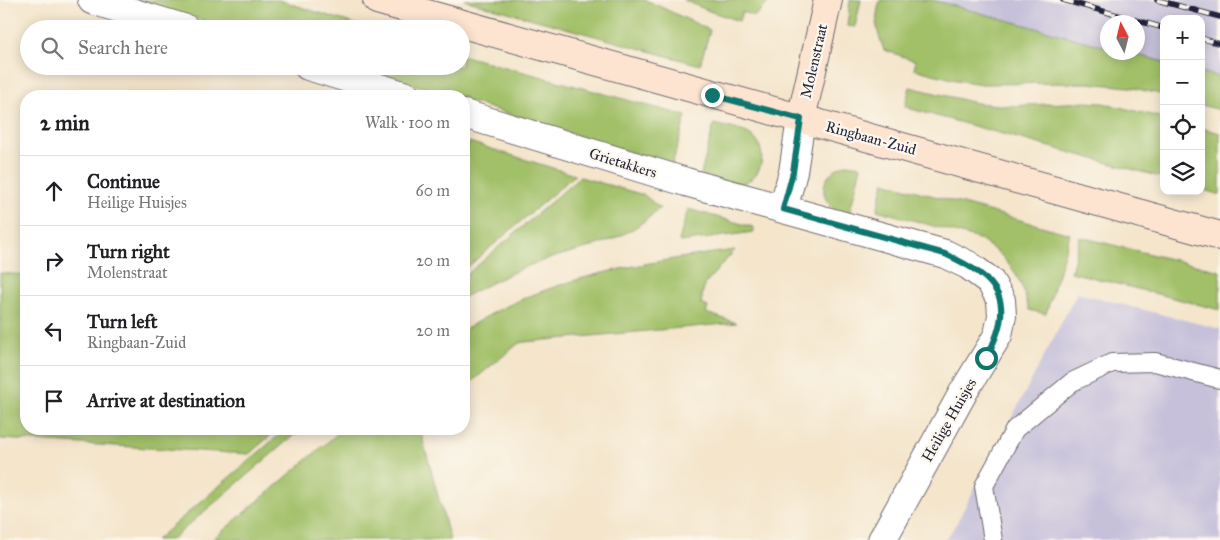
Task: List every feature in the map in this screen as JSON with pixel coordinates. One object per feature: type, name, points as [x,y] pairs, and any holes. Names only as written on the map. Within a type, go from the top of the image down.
[{"type":"street","points":[[92,0],[157,20]]},
{"type":"street","name":"Ringbaan-Zuid","points":[[377,0],[448,20]]},
{"type":"street","name":"Molenstraat","points":[[783,209],[793,172],[801,119],[828,0]]},
{"type":"street","name":"Ringbaan-Zuid","points":[[470,26],[1220,236]]},
{"type":"street","points":[[337,75],[386,90]]},
{"type":"street","name":"Grietakkers","points":[[470,116],[783,209]]},
{"type":"street","name":"Heilige Huisjes","points":[[783,209],[945,254],[968,265],[990,282],[1001,300],[1002,316],[998,335],[964,391],[882,540]]},
{"type":"lane","points":[[992,540],[984,486],[1015,429],[1072,382],[1112,363],[1155,362],[1220,379]]},
{"type":"shaded area","points":[[907,0],[1220,0],[1220,103],[1205,99],[1205,15],[1160,15],[1160,86]]},
{"type":"shaded area","points":[[1077,293],[1220,329],[1220,540],[945,540],[955,526]]},
{"type":"green space","points":[[136,0],[279,0],[342,20],[201,20]]},
{"type":"green space","points":[[464,0],[646,0],[710,30],[700,65]]},
{"type":"green space","points":[[684,0],[771,0],[755,16],[742,12],[739,21]]},
{"type":"green space","points":[[850,0],[861,0],[855,27],[847,26]]},
{"type":"green space","points":[[880,0],[932,0],[1100,45],[1100,60],[1145,60],[1145,57],[1160,61],[1160,94],[1129,87],[1088,83],[982,84],[956,80],[914,69],[916,61],[884,50],[879,36],[877,14]]},
{"type":"green space","points":[[470,57],[686,116],[672,165],[470,102],[470,90],[432,90],[383,75],[470,75]]},
{"type":"green space","points":[[1205,73],[1220,77],[1220,110],[1205,106]]},
{"type":"green space","points":[[910,87],[976,103],[1010,106],[1084,102],[1103,103],[1160,117],[1160,177],[911,109],[905,106]]},
{"type":"green space","points":[[714,124],[744,132],[752,136],[757,142],[762,155],[761,162],[756,175],[750,180],[738,184],[721,181],[701,174]]},
{"type":"green space","points":[[1205,129],[1220,133],[1220,195],[1205,190]]},
{"type":"green space","points":[[470,142],[575,175],[470,265]]},
{"type":"green space","points":[[846,164],[861,166],[849,216],[838,212],[831,206],[826,199],[824,191],[825,183],[829,176],[836,169]]},
{"type":"green space","points":[[580,177],[644,195],[660,208],[645,221],[616,238],[527,267],[470,294],[470,272]]},
{"type":"green space","points":[[884,182],[1070,234],[1046,314],[1029,310],[1023,289],[1014,271],[1000,254],[979,239],[877,210]]},
{"type":"green space","points":[[688,209],[753,227],[754,232],[680,242]]},
{"type":"green space","points":[[1080,237],[1220,271],[1220,310],[1071,272]]},
{"type":"green space","points":[[735,250],[704,285],[701,304],[708,307],[706,313],[737,323],[519,343],[470,383],[470,327],[527,297],[561,285],[629,267]]},
{"type":"green space","points":[[0,273],[20,275],[20,435],[271,435],[249,454],[0,439]]},
{"type":"green space","points":[[279,435],[294,435],[171,540],[156,540]]},
{"type":"green space","points":[[336,435],[422,435],[450,540],[212,540]]},
{"type":"railway","points":[[1063,0],[1160,27]]},
{"type":"railway","points":[[1157,0],[1220,17]]},
{"type":"railway","points":[[1205,39],[1220,44]]},
{"type":"route","points":[[712,95],[801,119],[793,172],[783,209],[945,254],[968,265],[990,282],[1001,300],[1002,316],[998,335],[986,358]]}]
